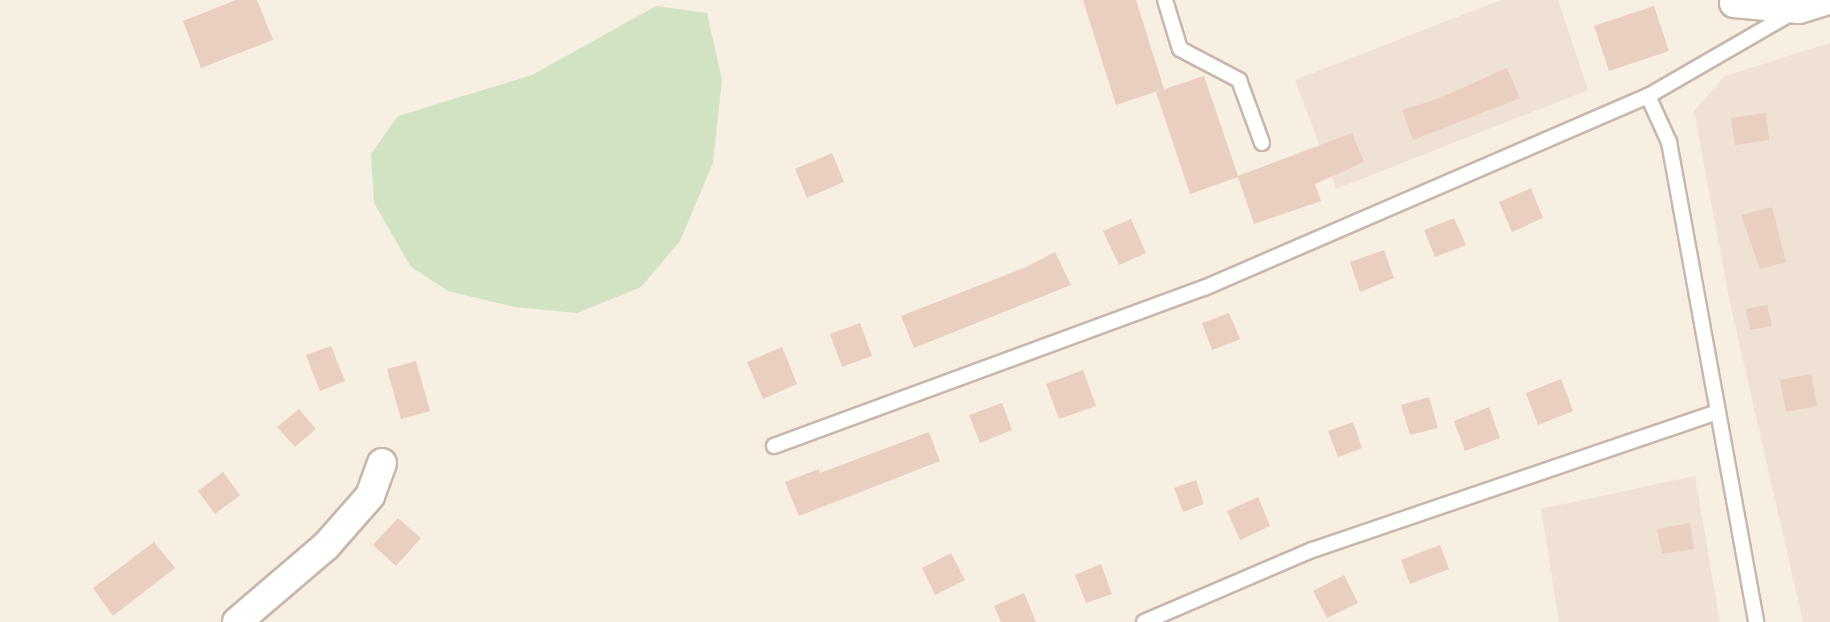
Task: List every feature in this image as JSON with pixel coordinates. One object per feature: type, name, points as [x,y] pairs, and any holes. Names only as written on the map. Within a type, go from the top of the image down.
[{"type":"street","points":[[1733,2],[1799,9],[1828,0]]},
{"type":"street","points":[[237,622],[326,546],[370,496],[382,463]]},
{"type":"lane","points":[[1165,0],[1180,49],[1239,80],[1262,143]]},
{"type":"lane","points":[[774,446],[1204,288],[1648,96],[1799,9]]},
{"type":"lane","points":[[1648,96],[1669,142],[1756,622]]},
{"type":"lane","points":[[1144,622],[1312,550],[1717,412]]},
{"type":"shaded area","points":[[1501,0],[1558,0],[1588,90],[1336,189],[1295,80]]},
{"type":"shaded area","points":[[1830,43],[1830,622],[1803,622],[1730,303],[1694,111],[1725,76]]},
{"type":"shaded area","points":[[1695,476],[1720,622],[1559,622],[1541,509]]},
{"type":"green space","points":[[656,6],[707,13],[722,80],[713,163],[680,241],[641,287],[577,313],[514,307],[448,291],[411,267],[374,203],[371,154],[398,116],[532,75]]},
{"type":"building","points":[[236,0],[257,0],[273,40],[201,68],[183,21]]},
{"type":"building","points":[[1083,0],[1136,0],[1164,89],[1116,105]]},
{"type":"building","points":[[1654,6],[1669,51],[1609,71],[1594,26]]},
{"type":"building","points":[[1507,68],[1520,98],[1413,140],[1402,110],[1440,98]]},
{"type":"building","points":[[1204,76],[1238,176],[1352,133],[1364,162],[1315,184],[1321,201],[1254,224],[1238,177],[1190,194],[1156,92]]},
{"type":"building","points":[[1766,113],[1769,140],[1735,145],[1731,118]]},
{"type":"building","points":[[832,153],[844,182],[807,198],[795,169]]},
{"type":"building","points":[[1531,188],[1543,218],[1512,232],[1499,202]]},
{"type":"building","points":[[1772,207],[1786,262],[1760,269],[1741,215]]},
{"type":"building","points":[[1454,218],[1466,245],[1435,257],[1424,230]]},
{"type":"building","points":[[1131,219],[1146,253],[1119,265],[1103,231]]},
{"type":"building","points":[[1384,250],[1394,278],[1360,292],[1350,262]]},
{"type":"building","points":[[1055,252],[1071,285],[914,348],[901,316],[1024,268]]},
{"type":"building","points":[[1767,305],[1772,326],[1750,330],[1746,309]]},
{"type":"building","points":[[1229,313],[1240,339],[1212,350],[1202,323]]},
{"type":"building","points":[[860,323],[872,356],[842,367],[830,334]]},
{"type":"building","points":[[331,346],[345,381],[320,391],[306,355]]},
{"type":"building","points":[[782,347],[797,384],[763,399],[747,362]]},
{"type":"building","points":[[416,361],[430,411],[401,419],[387,369]]},
{"type":"building","points":[[1083,370],[1096,406],[1059,419],[1046,384]]},
{"type":"building","points":[[1811,374],[1817,406],[1786,412],[1780,380]]},
{"type":"building","points":[[1561,379],[1573,411],[1538,425],[1526,393]]},
{"type":"building","points":[[1429,397],[1438,428],[1410,435],[1401,405]]},
{"type":"building","points":[[1002,403],[1012,430],[980,443],[969,415]]},
{"type":"building","points":[[1489,407],[1500,438],[1465,451],[1454,421]]},
{"type":"building","points":[[299,409],[316,429],[295,447],[277,427]]},
{"type":"building","points":[[1353,422],[1362,448],[1338,457],[1328,431]]},
{"type":"building","points":[[929,432],[940,461],[799,516],[785,482],[819,469],[820,473]]},
{"type":"building","points":[[223,472],[240,495],[215,514],[198,491]]},
{"type":"building","points":[[1196,480],[1204,504],[1183,512],[1174,488]]},
{"type":"building","points":[[1258,497],[1270,526],[1240,540],[1227,511]]},
{"type":"building","points":[[398,518],[421,538],[396,566],[373,545]]},
{"type":"building","points":[[1690,523],[1694,549],[1662,554],[1657,529]]},
{"type":"building","points":[[154,542],[175,568],[113,616],[93,588]]},
{"type":"building","points":[[1440,545],[1449,569],[1410,584],[1401,560]]},
{"type":"building","points":[[951,553],[965,580],[935,595],[922,568]]},
{"type":"building","points":[[1101,564],[1112,594],[1086,603],[1075,575]]},
{"type":"building","points":[[1344,575],[1358,603],[1327,618],[1313,591]]},
{"type":"building","points":[[1024,593],[1036,622],[1001,622],[994,606]]}]
